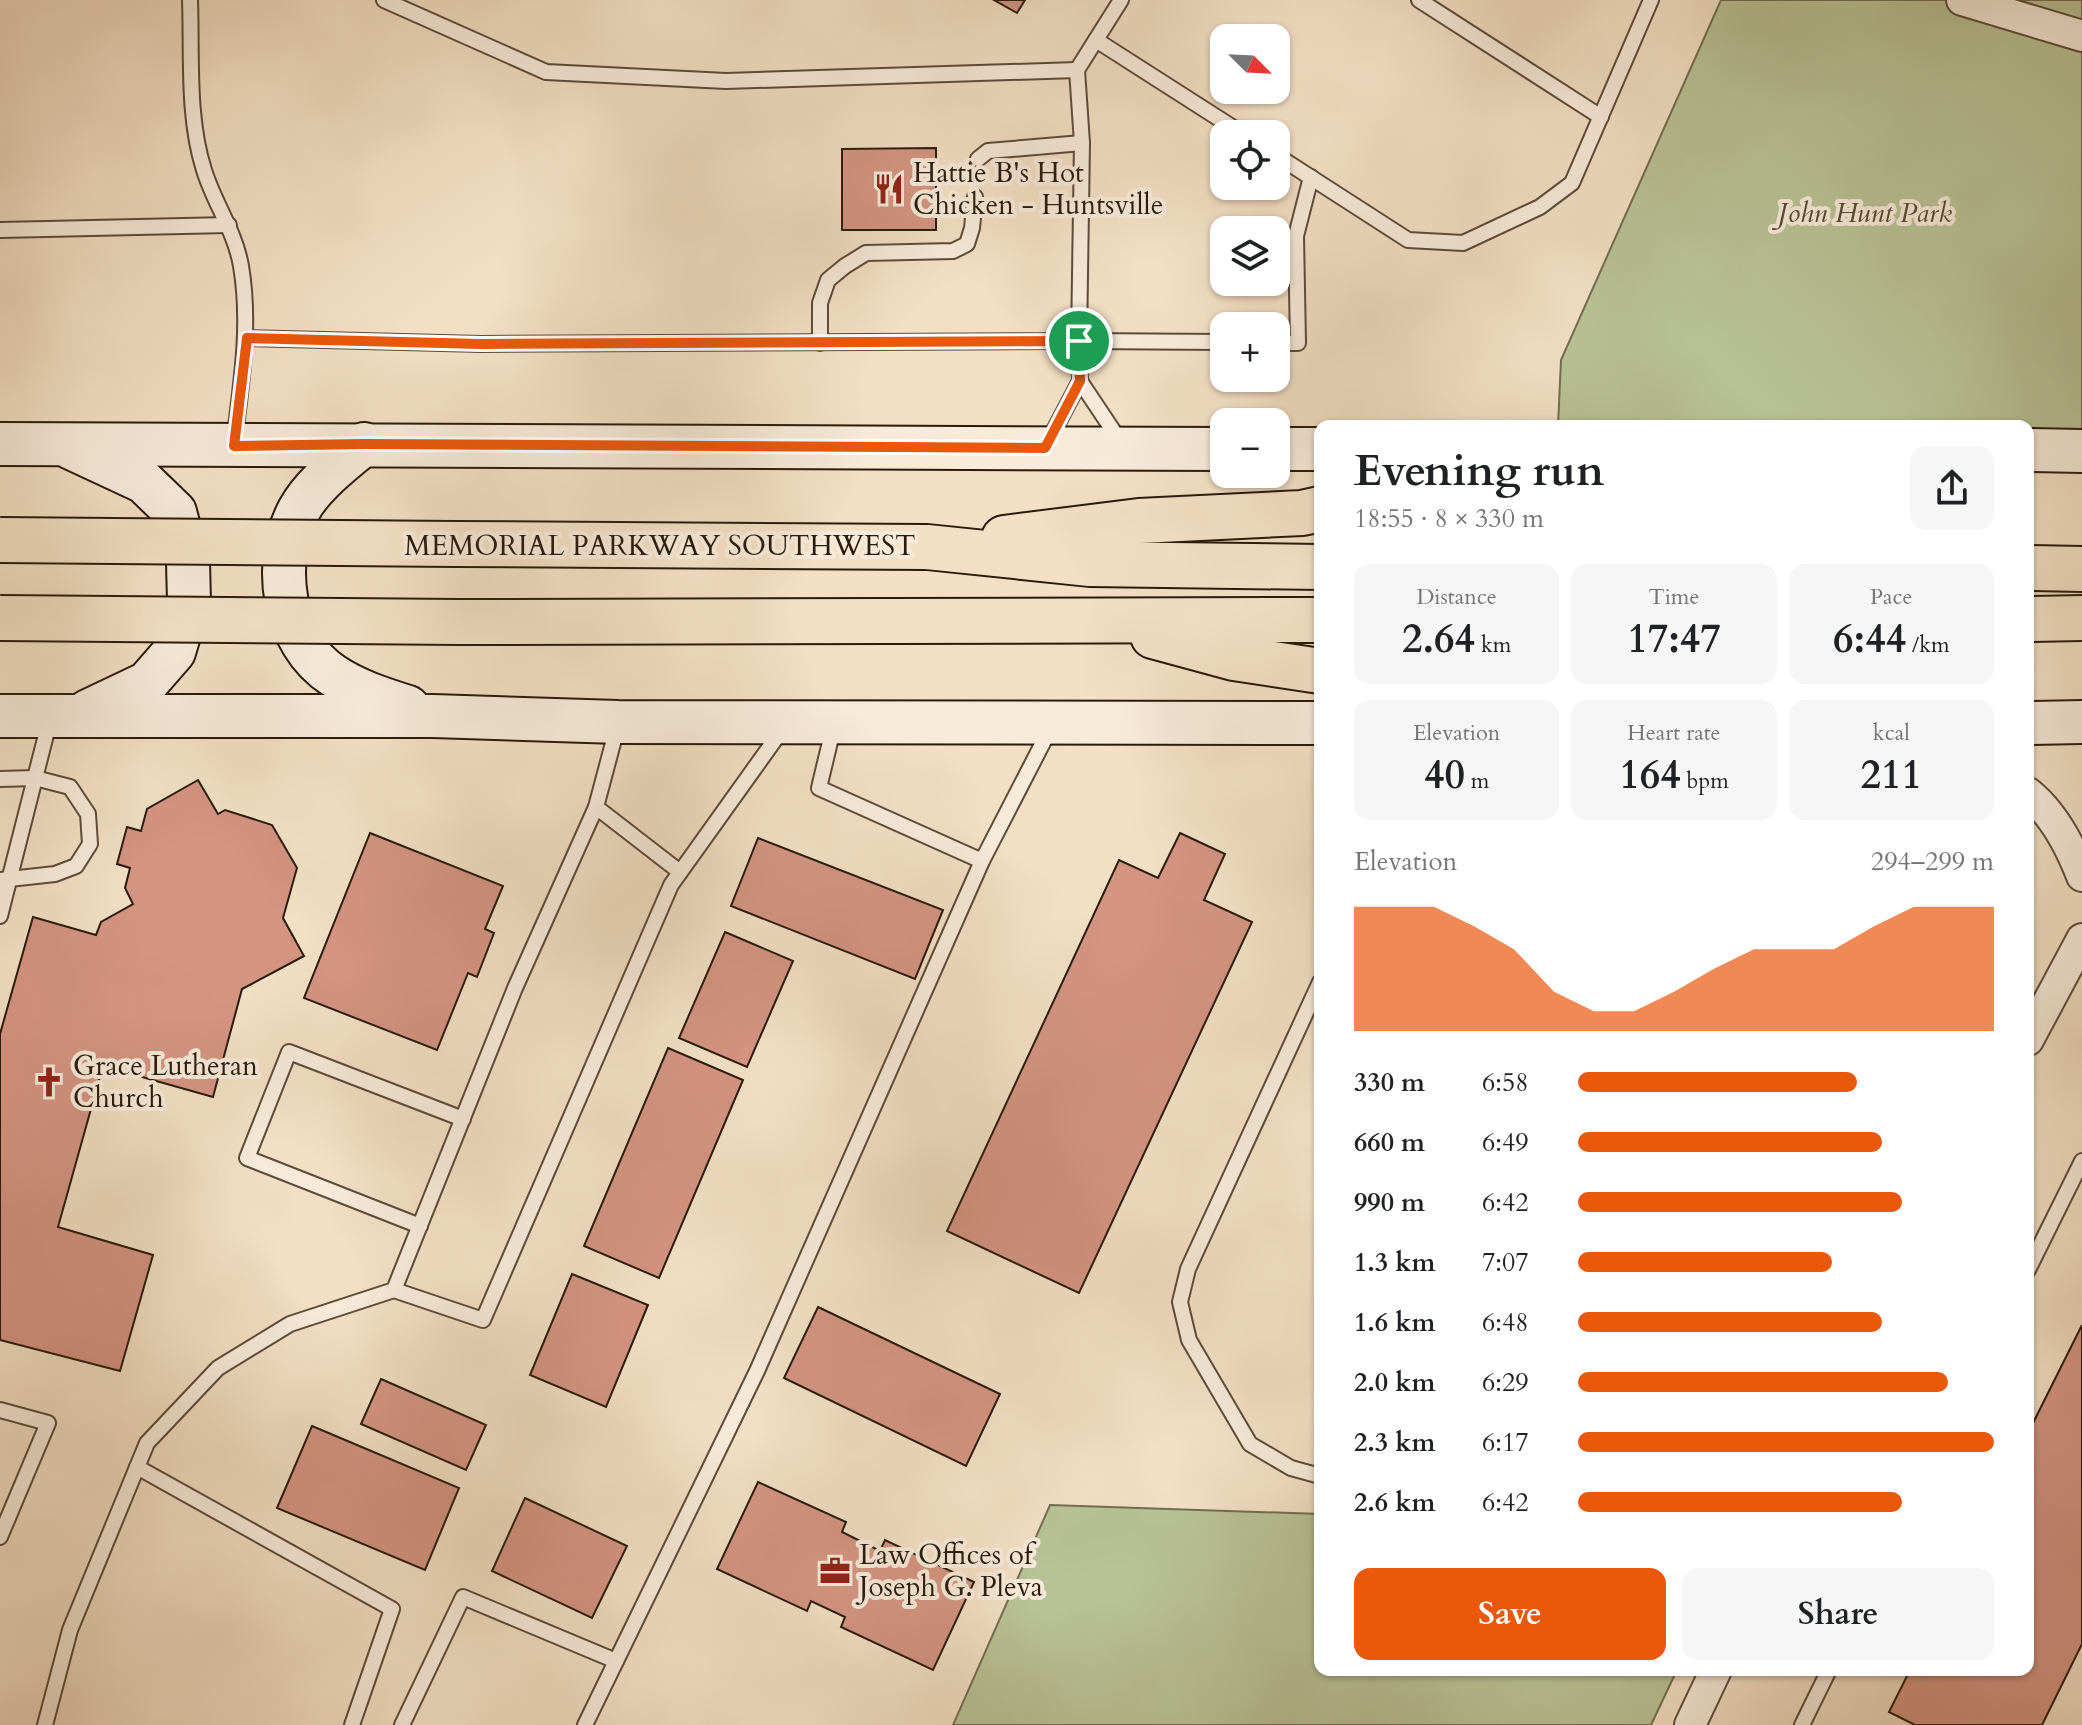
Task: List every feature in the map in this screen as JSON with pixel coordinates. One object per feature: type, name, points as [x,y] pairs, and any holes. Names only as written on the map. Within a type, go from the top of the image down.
[{"type":"highway","points":[[927,547],[1139,521],[1314,510]]},
{"type":"highway","name":"MEMORIAL PARKWAY SOUTHWEST","points":[[0,540],[927,547],[1090,564],[1314,567]]},
{"type":"highway","points":[[2034,568],[2082,569]]},
{"type":"highway","points":[[0,618],[459,622],[1314,620]]},
{"type":"highway","points":[[2034,619],[2082,618]]},
{"type":"highway","points":[[1100,621],[1234,658],[1314,670]]},
{"type":"main road","points":[[58,442],[144,482],[175,512],[188,562],[189,602],[174,652],[147,683],[63,716]]},
{"type":"main road","points":[[0,444],[1210,449]]},
{"type":"main road","points":[[364,444],[322,481],[299,510],[283,559],[288,607],[303,647],[333,676],[372,695],[433,716]]},
{"type":"main road","points":[[1290,449],[1314,449]]},
{"type":"main road","points":[[2034,450],[2082,451]]},
{"type":"main road","points":[[0,716],[433,716],[618,722],[1314,723]]},
{"type":"main road","points":[[2034,723],[2082,722]]},
{"type":"street","points":[[1962,0],[2082,36]]},
{"type":"street","points":[[2034,798],[2044,806],[2072,851],[2082,876]]},
{"type":"street","points":[[2034,1029],[2082,939]]},
{"type":"street","points":[[1690,1725],[1713,1676]]},
{"type":"lane","points":[[190,0],[194,118],[204,170],[229,225],[241,265],[247,338],[234,446]]},
{"type":"lane","points":[[384,0],[546,72],[726,81],[1077,70]]},
{"type":"lane","points":[[1045,448],[1080,381],[1082,143],[1077,70],[1121,0]]},
{"type":"lane","points":[[1419,0],[1601,117]]},
{"type":"lane","points":[[1290,164],[1408,240],[1463,243],[1540,207],[1572,183],[1651,0]]},
{"type":"lane","points":[[1096,40],[1221,120]]},
{"type":"lane","points":[[978,159],[988,151],[1082,143]]},
{"type":"lane","points":[[1290,343],[1298,343],[1296,236],[1311,177]]},
{"type":"lane","points":[[820,343],[820,303],[828,280],[866,253],[953,251],[967,244],[975,197]]},
{"type":"lane","points":[[0,230],[229,225]]},
{"type":"lane","points":[[247,338],[481,344],[1210,342]]},
{"type":"lane","points":[[1080,381],[1125,449]]},
{"type":"lane","points":[[0,916],[5,880],[35,778],[63,716]]},
{"type":"lane","points":[[835,720],[819,788],[982,861]]},
{"type":"lane","points":[[45,1725],[70,1630],[147,1443],[218,1368],[290,1324],[394,1290],[483,1320],[671,885],[789,721]]},
{"type":"lane","points":[[394,1290],[515,988],[596,807],[618,722]]},
{"type":"lane","points":[[585,1725],[757,1371],[982,861],[1054,723]]},
{"type":"lane","points":[[0,779],[35,778],[70,787],[88,814],[90,844],[76,866],[55,874],[5,880]]},
{"type":"lane","points":[[596,807],[680,872]]},
{"type":"lane","points":[[1314,995],[1188,1269],[1180,1302],[1189,1340],[1250,1444],[1291,1468],[1314,1474]]},
{"type":"lane","points":[[420,1226],[247,1158],[289,1052],[463,1119]]},
{"type":"lane","points":[[2034,1258],[2082,1161]]},
{"type":"lane","points":[[0,1410],[48,1423],[0,1537]]},
{"type":"lane","points":[[137,1467],[392,1609],[352,1725]]},
{"type":"lane","points":[[402,1725],[463,1597],[616,1661]]},
{"type":"lane","points":[[1802,1725],[1826,1676]]},
{"type":"green space","name":"John Hunt Park","points":[[1721,0],[2082,0],[2082,451],[2034,450],[2034,420],[1558,420],[1561,360]]},
{"type":"green space","points":[[1050,1505],[1314,1514],[1314,1676],[1674,1676],[1651,1725],[953,1725]]},
{"type":"building","points":[[994,0],[1025,0],[1017,13]]},
{"type":"building","name":"Hattie B's Hot Chicken - Huntsville","points":[[936,148],[936,230],[842,230],[842,149]]},
{"type":"building","name":"Grace Lutheran Church","points":[[198,780],[218,814],[225,810],[272,825],[297,868],[283,918],[304,956],[242,989],[213,1097],[103,1066],[58,1227],[153,1255],[120,1371],[0,1340],[0,1034],[33,917],[96,935],[101,922],[133,904],[125,888],[130,868],[117,864],[127,827],[141,831],[147,809]]},
{"type":"building","points":[[370,833],[503,886],[485,929],[494,933],[477,977],[468,973],[437,1050],[304,998]]},
{"type":"building","points":[[1180,833],[1225,854],[1204,900],[1252,922],[1079,1293],[947,1231],[1119,860],[1158,878]]},
{"type":"building","points":[[758,838],[943,910],[915,979],[731,906]]},
{"type":"building","points":[[725,932],[793,961],[747,1067],[679,1038]]},
{"type":"building","points":[[668,1048],[743,1080],[659,1278],[584,1246]]},
{"type":"building","points":[[572,1274],[648,1305],[606,1407],[530,1375]]},
{"type":"building","points":[[818,1307],[1000,1394],[966,1466],[784,1378]]},
{"type":"building","points":[[2082,1325],[2082,1644],[2042,1725],[1915,1725],[1889,1712],[1907,1676],[2034,1676],[2034,1421]]},
{"type":"building","points":[[381,1379],[486,1425],[466,1470],[361,1424]]},
{"type":"building","points":[[312,1426],[459,1488],[425,1570],[277,1508]]},
{"type":"building","points":[[758,1482],[846,1522],[842,1532],[880,1551],[885,1540],[974,1582],[933,1670],[841,1627],[845,1617],[811,1601],[807,1611],[717,1569]]},
{"type":"building","points":[[525,1498],[627,1546],[592,1618],[492,1571]]},
{"type":"place","name":"Hattie B's Hot Chicken - Huntsville","points":[[889,189]]},
{"type":"place","name":"Grace Lutheran Church","points":[[49,1082]]},
{"type":"place","name":"Law Offices of Joseph G. Pleva","points":[[835,1571]]},
{"type":"route","points":[[247,338],[481,344],[1079,341],[1080,381],[1045,448],[234,446],[247,338]]}]
